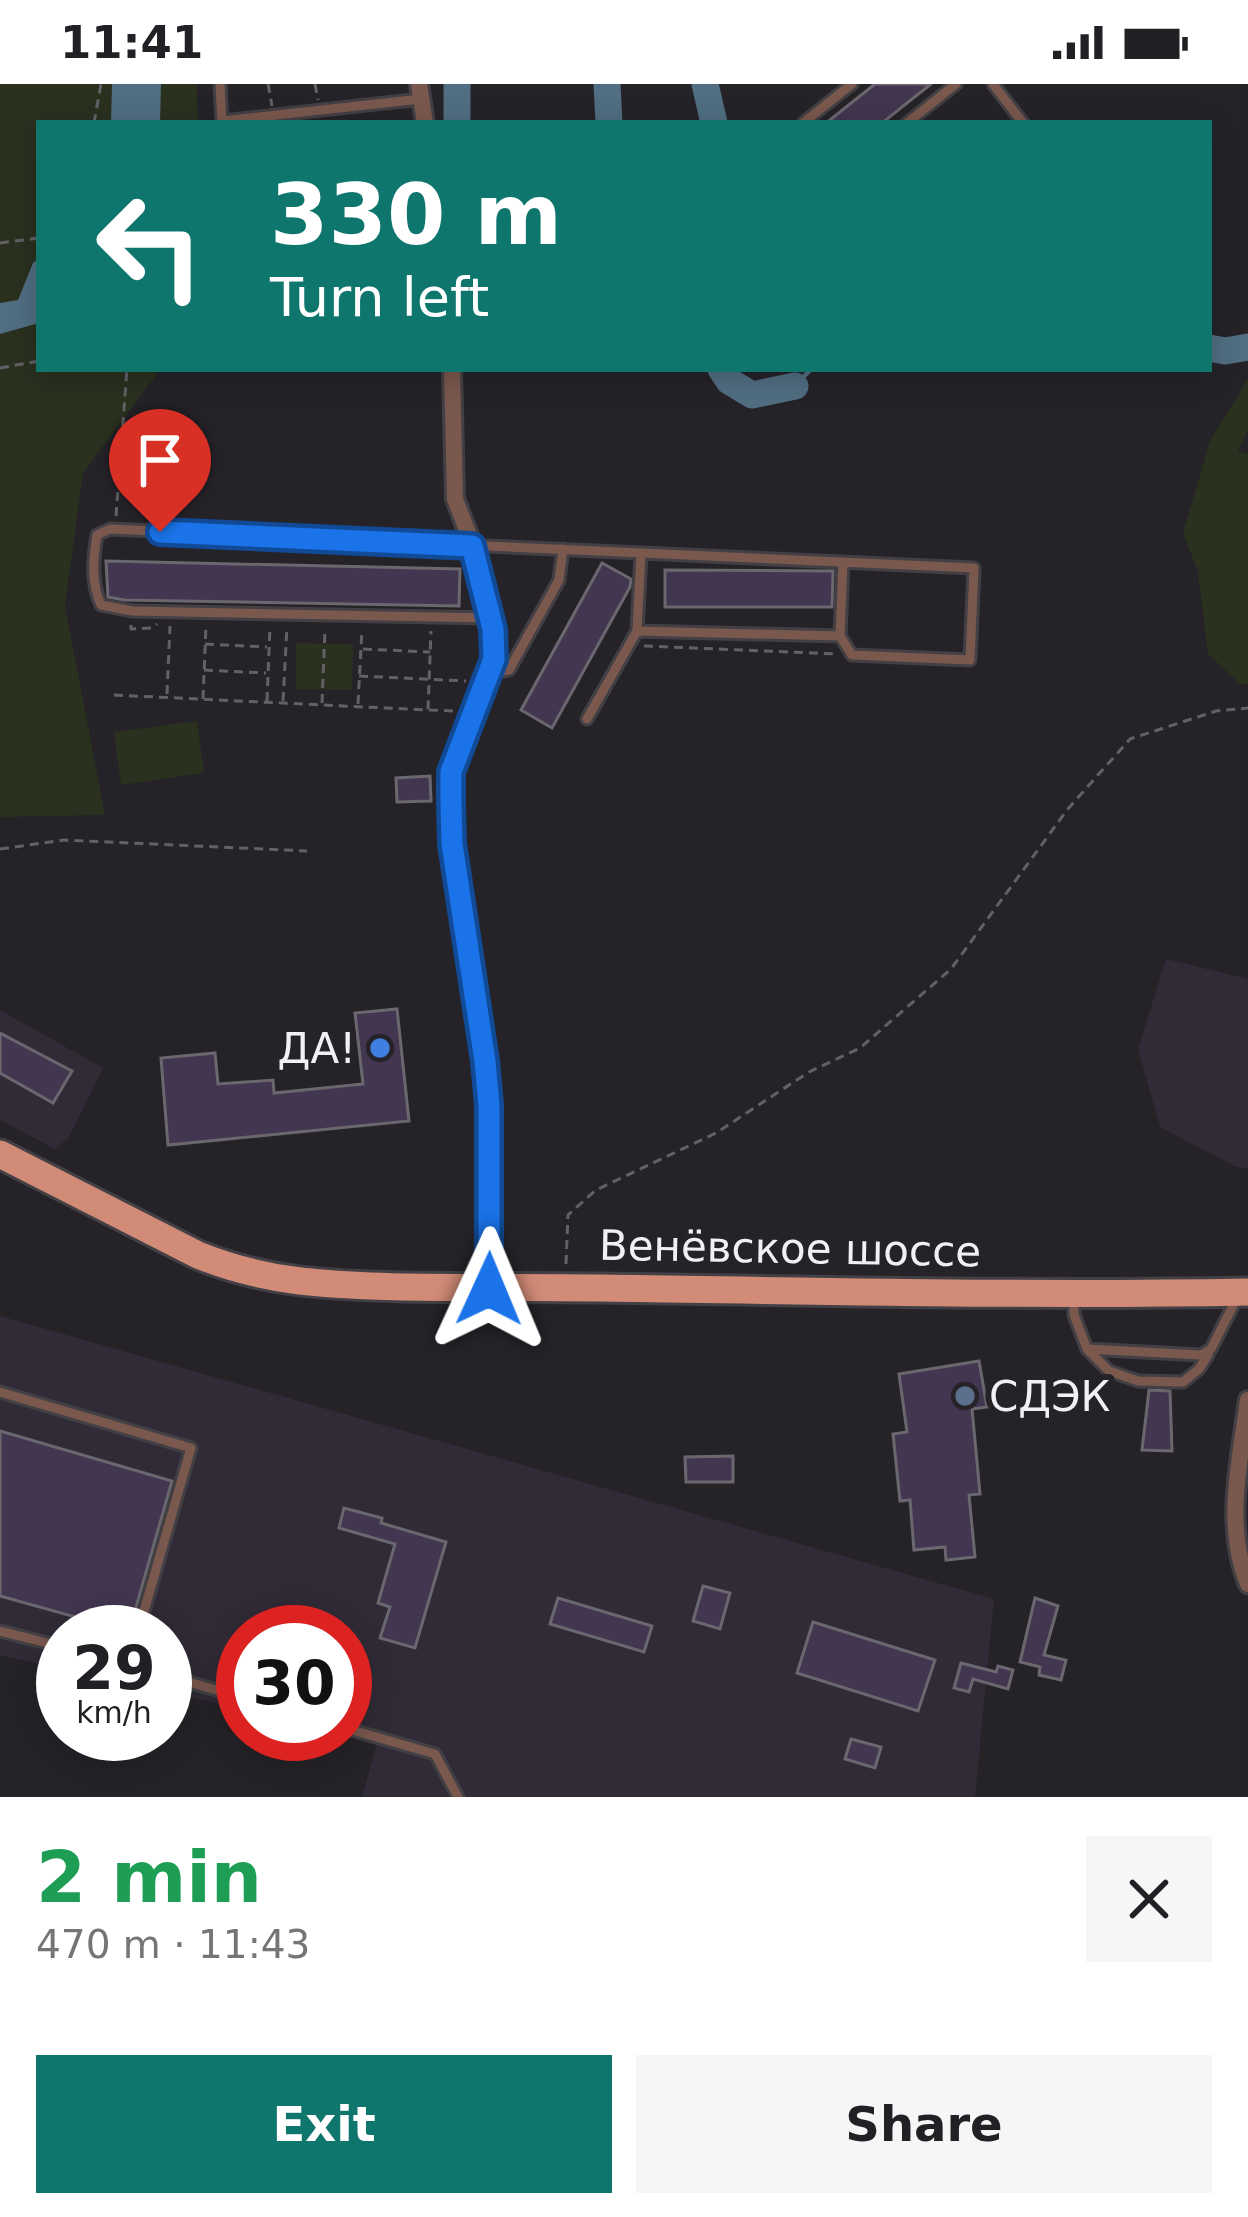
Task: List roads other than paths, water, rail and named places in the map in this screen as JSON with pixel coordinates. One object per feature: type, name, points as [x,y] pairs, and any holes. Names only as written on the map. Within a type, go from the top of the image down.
[{"type":"main road","name":"Венёвское шоссе","points":[[0,1154],[198,1255],[272,1279],[489,1289],[1244,1292]]},
{"type":"street","points":[[452,372],[455,499],[490,618],[494,659],[451,772],[452,844],[489,1105],[489,1289]]},
{"type":"street","points":[[1248,1400],[1234,1539],[1248,1584]]},
{"type":"lane","points":[[220,84],[222,120]]},
{"type":"lane","points":[[806,120],[852,84]]},
{"type":"lane","points":[[911,120],[956,84]]},
{"type":"lane","points":[[993,84],[1018,120]]},
{"type":"lane","points":[[237,120],[420,92]]},
{"type":"lane","points":[[490,618],[132,611],[101,605],[95,591],[97,535],[115,530],[563,549],[974,568],[970,660],[852,655],[840,637],[843,562]]},
{"type":"lane","points":[[487,677],[509,670],[559,580],[563,549]]},
{"type":"lane","points":[[586,719],[638,631],[641,553]]},
{"type":"lane","points":[[638,631],[840,637]]},
{"type":"lane","points":[[1073,1294],[1074,1315],[1088,1348],[1108,1371],[1138,1381],[1183,1382],[1199,1369],[1244,1292]]},
{"type":"lane","points":[[1088,1348],[1201,1355],[1211,1349]]},
{"type":"lane","points":[[0,1392],[191,1448],[146,1605]]},
{"type":"lane","points":[[0,1631],[36,1640]]},
{"type":"lane","points":[[372,1736],[434,1754],[458,1797]]},
{"type":"water","points":[[112,84],[161,84],[160,120],[111,120]]},
{"type":"water","points":[[36,260],[36,324],[0,334],[0,303],[18,300]]},
{"type":"waterway","points":[[457,84],[457,120]]},
{"type":"waterway","points":[[607,84],[609,120]]},
{"type":"waterway","points":[[705,84],[713,120]]},
{"type":"waterway","points":[[1212,349],[1248,347]]},
{"type":"waterway","points":[[723,372],[752,395],[795,386]]},
{"type":"waterway","points":[[795,386],[808,372]]},
{"type":"place","name":"ДА!","points":[[380,1048]]},
{"type":"place","name":"СДЭК","points":[[965,1396]]}]
